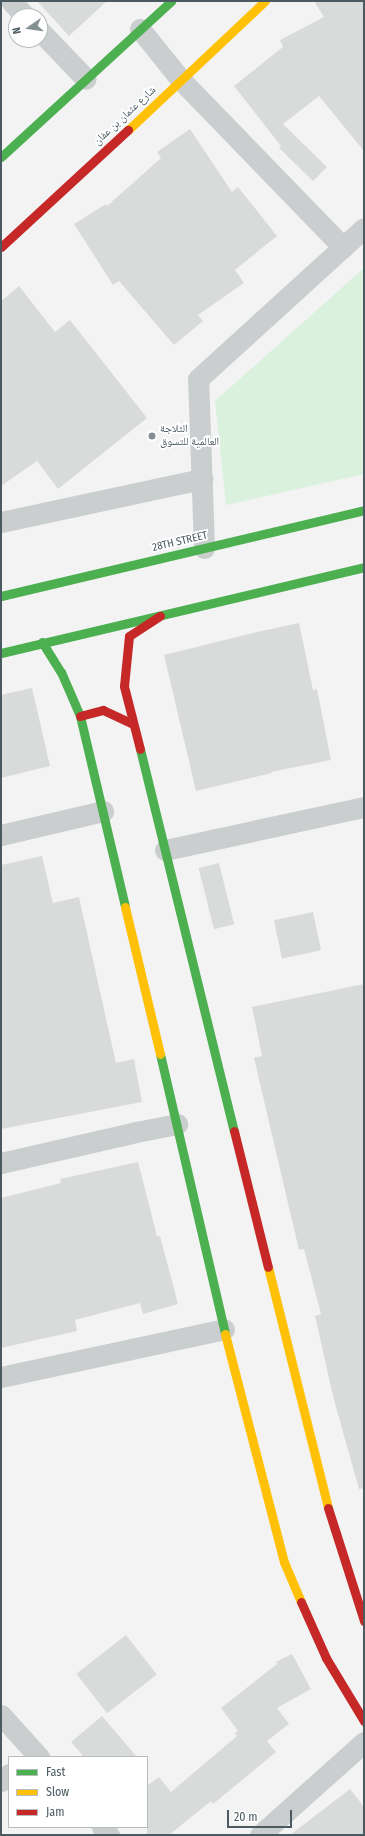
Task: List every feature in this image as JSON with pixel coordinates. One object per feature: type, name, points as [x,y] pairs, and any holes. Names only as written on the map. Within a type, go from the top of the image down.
[{"type":"street","points":[[1,157],[171,1]]},
{"type":"street","name":"شارع عثمان بن عفان","points":[[1,247],[54,200],[265,1]]},
{"type":"street","points":[[140,28],[181,80],[343,247]]},
{"type":"street","points":[[48,39],[86,79]]},
{"type":"street","points":[[204,548],[198,379],[364,228]]},
{"type":"street","points":[[1,522],[202,479]]},
{"type":"street","name":"28TH STREET","points":[[1,596],[364,510]]},
{"type":"street","points":[[1,653],[42,642],[160,616],[364,567]]},
{"type":"street","points":[[160,616],[129,636],[124,686],[331,1520],[364,1621]]},
{"type":"street","points":[[42,642],[61,672],[80,716],[224,1329],[284,1562],[326,1658],[364,1720]]},
{"type":"street","points":[[80,716],[104,710],[133,724]]},
{"type":"street","points":[[165,850],[364,807]]},
{"type":"street","points":[[1,835],[102,811]]},
{"type":"street","points":[[1,1163],[177,1124]]},
{"type":"street","points":[[1,1377],[224,1329]]},
{"type":"street","points":[[1,1716],[33,1755]]},
{"type":"street","points":[[260,1835],[364,1742]]},
{"type":"green space","points":[[364,268],[364,474],[226,505],[215,401]]},
{"type":"building","points":[[37,1],[107,1],[69,36],[48,13],[48,8],[43,8]]},
{"type":"building","points":[[314,1],[364,1],[364,151],[319,96],[283,124],[327,167],[313,181],[279,148],[281,146],[234,86],[283,47],[280,40],[324,17]]},
{"type":"building","points":[[190,129],[232,192],[238,187],[277,236],[235,270],[244,283],[198,315],[203,321],[174,345],[119,281],[113,285],[74,224],[106,204],[107,206],[161,158],[157,152]]},
{"type":"building","points":[[19,286],[55,332],[70,320],[147,418],[58,489],[37,461],[1,486],[1,301]]},
{"type":"building","points":[[299,623],[313,690],[317,689],[331,760],[271,772],[272,773],[196,791],[164,655]]},
{"type":"building","points":[[32,688],[50,766],[1,778],[1,695]]},
{"type":"building","points":[[42,856],[53,903],[79,897],[116,1063],[134,1059],[142,1102],[1,1129],[1,865]]},
{"type":"building","points":[[219,863],[234,924],[214,929],[199,868]]},
{"type":"building","points":[[313,912],[321,950],[282,958],[274,920]]},
{"type":"building","points":[[364,984],[364,1488],[359,1489],[334,1400],[315,1316],[321,1314],[304,1249],[299,1250],[254,1058],[262,1056],[252,1007]]},
{"type":"building","points":[[138,1162],[157,1236],[160,1236],[178,1304],[143,1314],[140,1303],[75,1320],[77,1331],[1,1348],[1,1198],[61,1183],[60,1179]]},
{"type":"building","points":[[126,1635],[157,1674],[107,1713],[76,1674]]},
{"type":"building","points":[[292,1654],[311,1689],[277,1708],[289,1724],[267,1741],[276,1752],[213,1804],[211,1801],[169,1835],[147,1835],[148,1785],[159,1777],[171,1792],[237,1736],[234,1733],[238,1731],[221,1708],[277,1664],[276,1662]]},
{"type":"building","points":[[102,1716],[136,1756],[83,1756],[71,1742]]},
{"type":"building","points":[[350,1789],[364,1807],[364,1835],[290,1835]]},
{"type":"traffic: fast","points":[[1,157],[171,1]]},
{"type":"traffic: fast","points":[[1,596],[364,510]]},
{"type":"traffic: fast","points":[[1,653],[364,567]]},
{"type":"traffic: fast","points":[[42,642],[61,672],[80,716],[125,907]]},
{"type":"traffic: fast","points":[[140,749],[234,1131]]},
{"type":"traffic: fast","points":[[160,1054],[225,1334]]},
{"type":"traffic: slow","points":[[128,130],[265,1]]},
{"type":"traffic: slow","points":[[125,907],[160,1054]]},
{"type":"traffic: slow","points":[[268,1267],[328,1508]]},
{"type":"traffic: slow","points":[[225,1334],[284,1562],[301,1602]]},
{"type":"traffic: jam","points":[[1,247],[128,130]]},
{"type":"traffic: jam","points":[[140,749],[124,686],[129,636],[160,616]]},
{"type":"traffic: jam","points":[[80,716],[103,710],[133,724]]},
{"type":"traffic: jam","points":[[234,1131],[268,1267]]},
{"type":"traffic: jam","points":[[328,1508],[364,1621]]},
{"type":"traffic: jam","points":[[301,1602],[326,1658],[364,1721]]},
{"type":"place","name":"الثلاجة العالمية للتسوق","points":[[152,436]]}]
